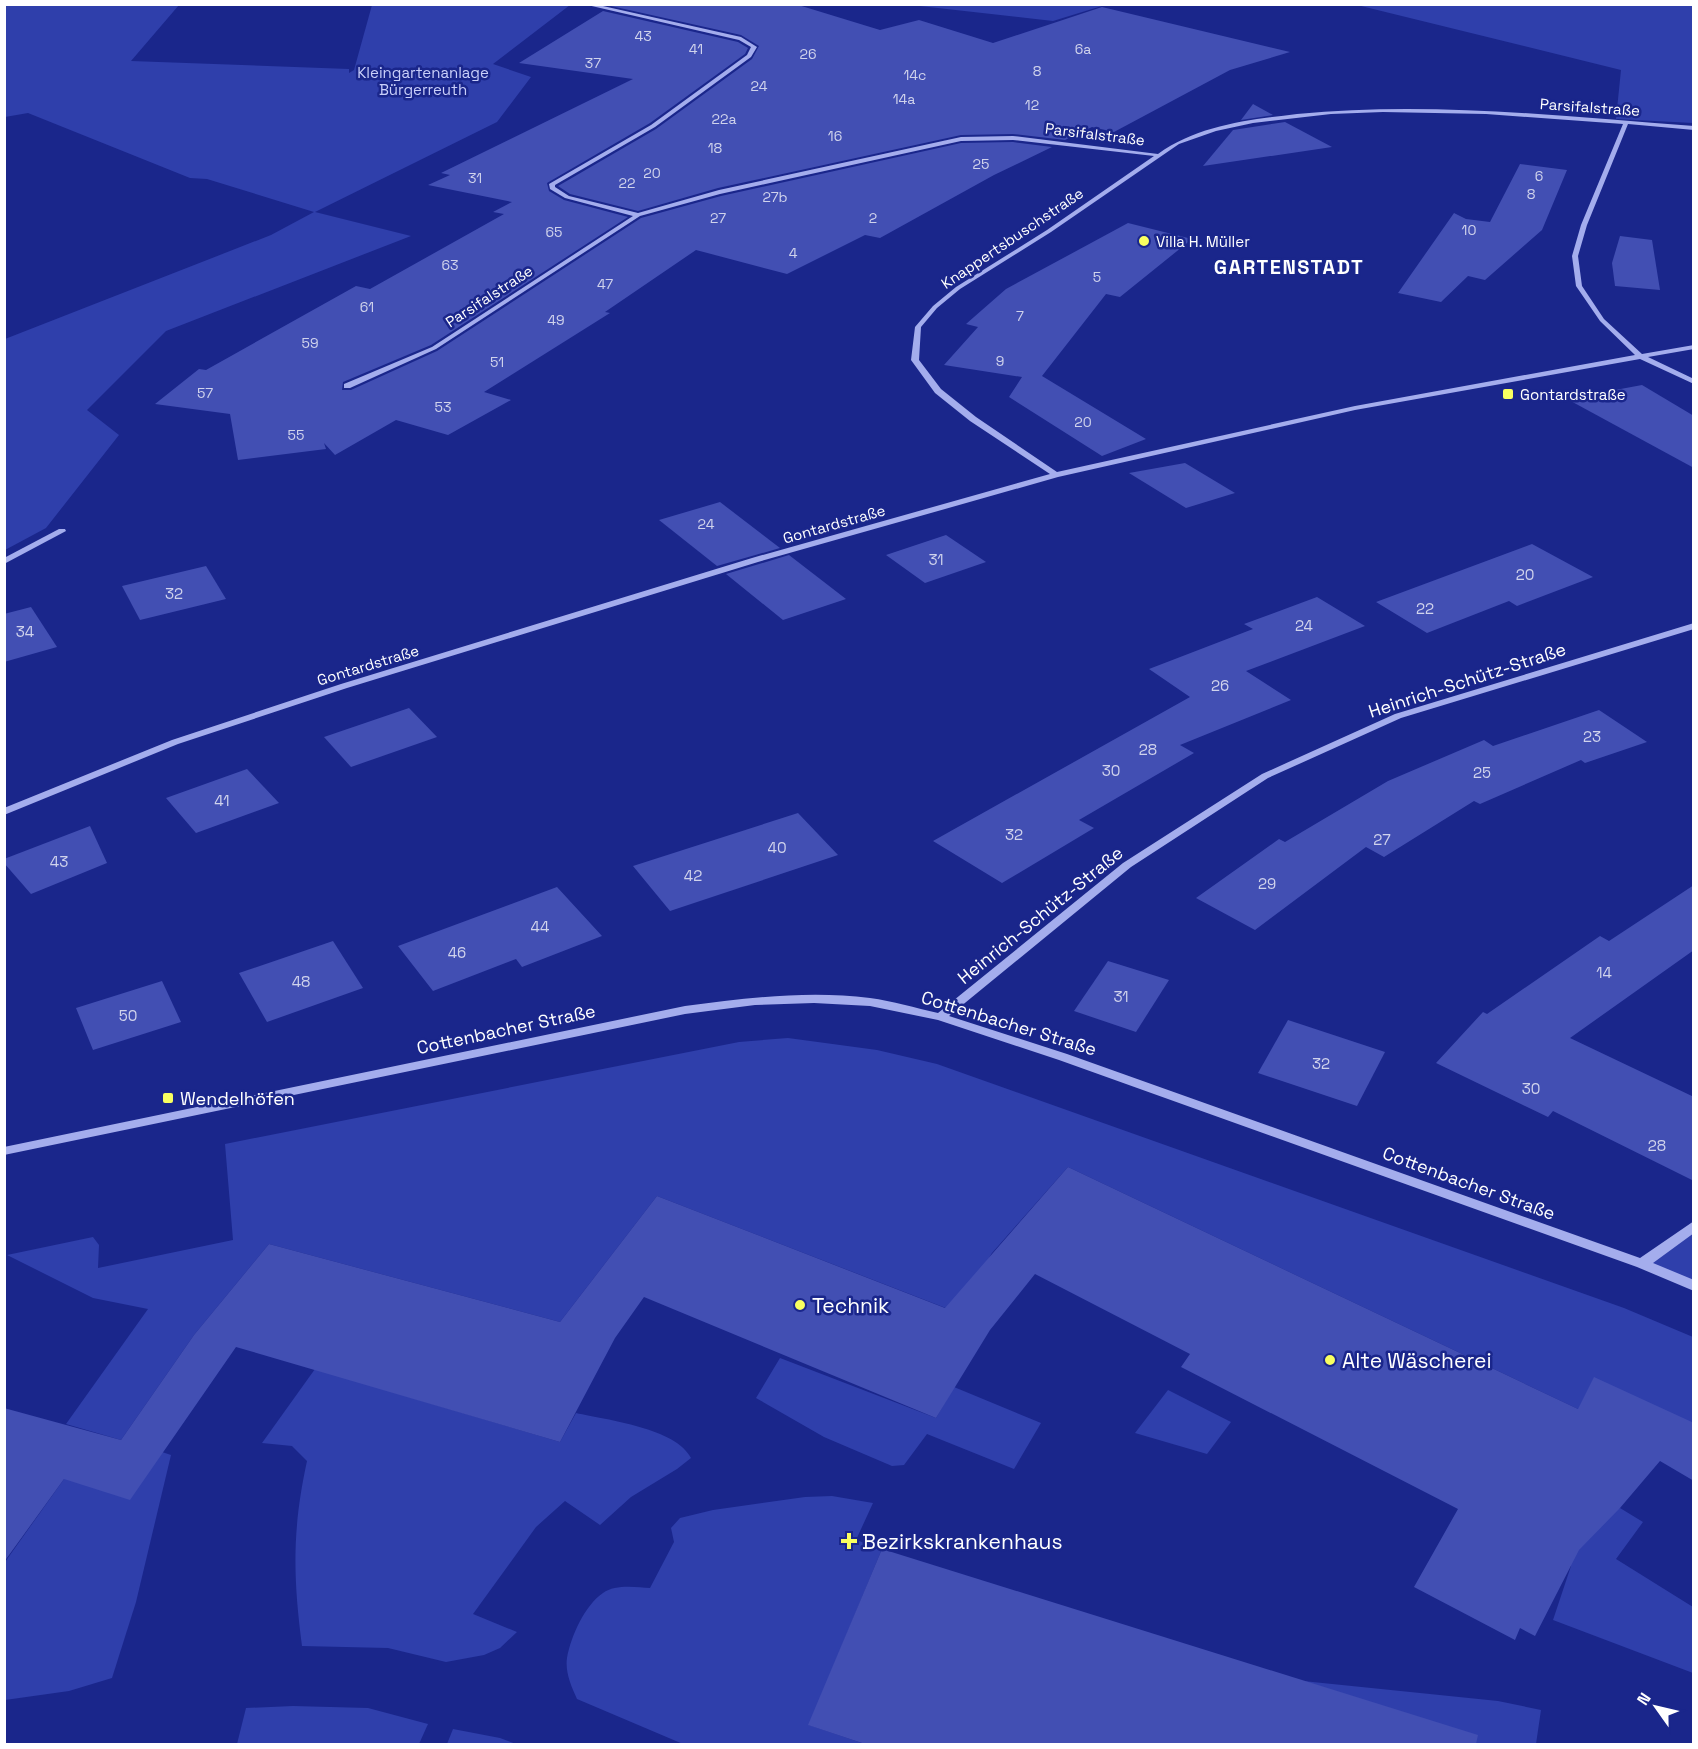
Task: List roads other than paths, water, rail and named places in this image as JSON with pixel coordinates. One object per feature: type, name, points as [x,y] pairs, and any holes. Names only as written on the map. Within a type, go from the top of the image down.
[{"type":"street","points":[[585,4],[741,39],[754,47],[749,56],[653,126],[552,184],[552,188],[567,196],[638,215]]},
{"type":"street","name":"Parsifalstraße","points":[[347,386],[434,348],[638,215],[719,192],[961,139],[985,136],[1013,138],[1156,155],[1177,142],[1208,131],[1256,121],[1349,110],[1432,109],[1694,128]]},
{"type":"street","points":[[1626,123],[1584,225],[1575,256],[1579,286],[1602,320],[1640,356],[1694,382]]},
{"type":"street","name":"Knappertsbuschstraße","points":[[1056,475],[973,419],[938,391],[915,360],[918,327],[935,307],[958,288],[1048,231],[1156,155]]},
{"type":"street","name":"Gontardstraße","points":[[4,812],[175,742],[344,686],[755,560],[1056,475],[1355,408],[1694,347]]},
{"type":"street","points":[[4,562],[62,531]]},
{"type":"street","name":"Heinrich-Schütz-Straße","points":[[940,1017],[1127,865],[1265,776],[1398,716],[1694,626]]},
{"type":"street","name":"Cottenbacher Straße","points":[[4,1150],[685,1010],[755,1001],[814,999],[870,1002],[940,1017],[1074,1061],[1642,1264],[1694,1286]]},
{"type":"street","points":[[1642,1264],[1694,1226]]},
{"type":"place","name":"Villa H. Müller","points":[[1144,241]]},
{"type":"place","name":"Gontardstraße","points":[[1508,394]]},
{"type":"place","name":"Wendelhöfen","points":[[168,1098]]},
{"type":"place","name":"Technik","points":[[800,1305]]},
{"type":"place","name":"Alte Wäscherei","points":[[1330,1360]]},
{"type":"place","name":"Bezirkskrankenhaus","points":[[849,1541]]},
{"type":"district","name":"GARTENSTADT","points":[[1289,267]]},
{"type":"park label","name":"Kleingartenanlage Bürgerreuth","points":[[423,80]]}]
